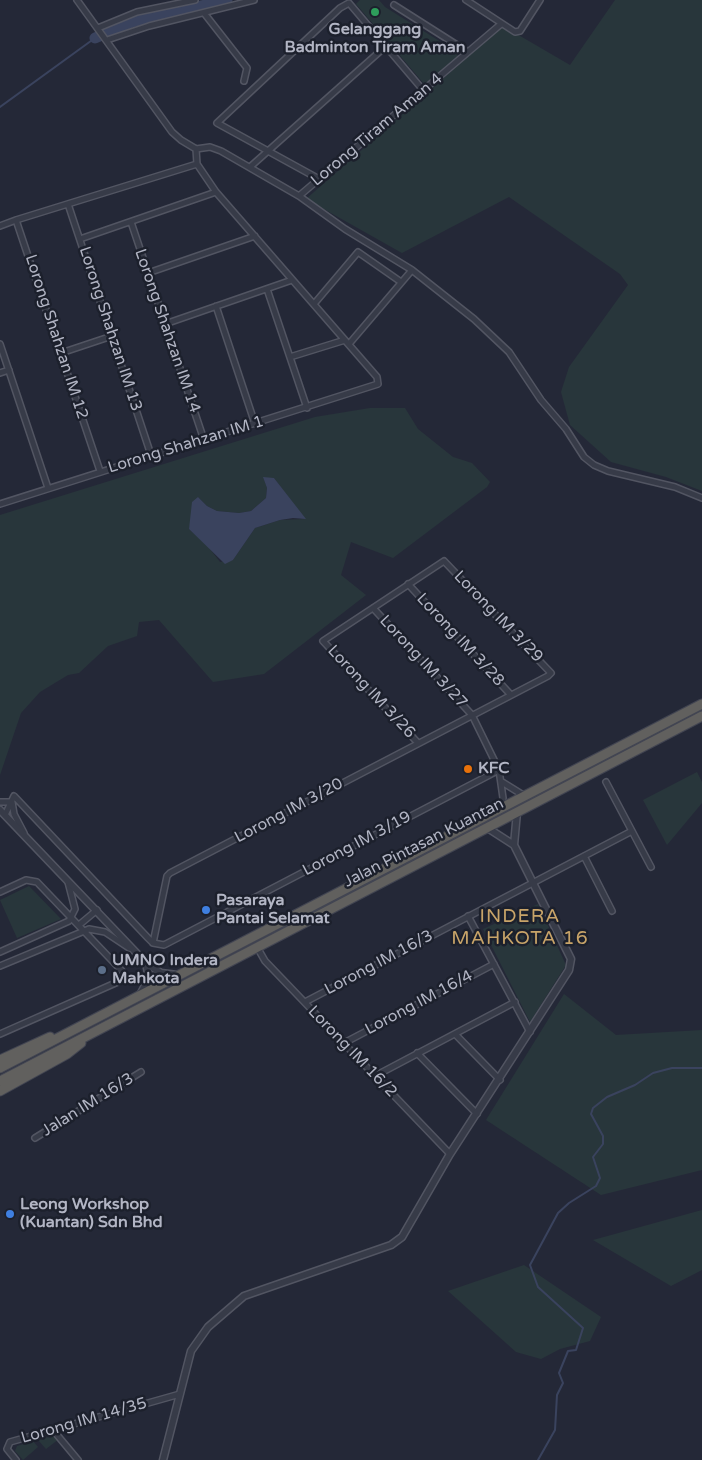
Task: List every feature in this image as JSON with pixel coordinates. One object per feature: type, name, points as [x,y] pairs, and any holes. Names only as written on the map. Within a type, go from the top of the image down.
[{"type":"highway","name":"Jalan Pintasan Kuantan","points":[[0,1068],[523,795],[702,704]]},
{"type":"highway","name":"Jalan Pintasan Kuantan","points":[[0,1081],[702,716]]},
{"type":"highway","points":[[0,1060],[37,1041],[76,1028]]},
{"type":"highway","points":[[0,1091],[68,1054],[94,1032]]},
{"type":"street","points":[[77,0],[172,132],[181,140],[196,148],[206,146],[216,148],[250,167],[299,196],[345,229],[412,270],[474,319],[509,352],[541,400],[566,429],[584,456],[594,465],[608,471],[675,487],[702,498]]},
{"type":"street","points":[[99,30],[137,12],[195,0]]},
{"type":"street","points":[[106,39],[149,26],[254,0]]},
{"type":"street","points":[[466,0],[515,32],[520,31],[540,0]]},
{"type":"street","points":[[476,6],[479,0]]},
{"type":"street","points":[[319,179],[217,123],[340,8],[349,4],[424,90]]},
{"type":"street","points":[[394,5],[468,52]]},
{"type":"street","points":[[204,13],[247,68],[244,81]]},
{"type":"street","name":"Lorong Tiram Aman 4","points":[[299,196],[501,24]]},
{"type":"street","points":[[250,167],[386,46]]},
{"type":"street","points":[[196,148],[197,164],[216,192],[349,344],[412,270]]},
{"type":"street","points":[[0,226],[197,164]]},
{"type":"street","points":[[80,240],[216,192]]},
{"type":"street","name":"Lorong Shahzan IM 13","points":[[68,204],[152,455]]},
{"type":"street","name":"Lorong Shahzan IM 12","points":[[16,220],[100,471]]},
{"type":"street","name":"Lorong Shahzan IM 14","points":[[130,222],[204,440]]},
{"type":"street","points":[[148,273],[254,236]]},
{"type":"street","points":[[314,304],[358,252],[401,282]]},
{"type":"street","points":[[165,324],[292,280]]},
{"type":"street","points":[[267,289],[307,408]]},
{"type":"street","points":[[216,306],[255,424]]},
{"type":"street","points":[[61,353],[112,336]]},
{"type":"street","points":[[290,357],[345,340]]},
{"type":"street","points":[[0,344],[48,488]]},
{"type":"street","name":"Lorong Shahzan IM 1","points":[[0,504],[378,384],[379,380],[349,344]]},
{"type":"street","points":[[0,373],[9,370]]},
{"type":"street","name":"Lorong IM 3/29","points":[[408,584],[444,561],[551,673]]},
{"type":"street","points":[[373,608],[408,584]]},
{"type":"street","name":"Lorong IM 3/28","points":[[408,584],[511,695]]},
{"type":"street","name":"Lorong IM 3/26","points":[[373,608],[324,640],[418,743]]},
{"type":"street","name":"Lorong IM 3/27","points":[[373,608],[472,716],[499,770],[502,782],[501,807]]},
{"type":"street","name":"Lorong IM 3/20","points":[[153,943],[167,876],[170,873],[551,673]]},
{"type":"street","name":"Lorong IM 3/19","points":[[153,943],[164,945],[499,770]]},
{"type":"street","points":[[502,782],[523,795]]},
{"type":"street","points":[[606,782],[651,867]]},
{"type":"street","points":[[153,943],[14,796],[12,802],[2,812],[146,963],[161,973],[183,974]]},
{"type":"street","points":[[0,802],[12,802]]},
{"type":"street","points":[[12,802],[14,814],[25,834]]},
{"type":"street","points":[[163,1460],[191,1351],[208,1327],[236,1302],[254,1291],[397,1242],[402,1237],[450,1154],[500,1080],[567,974],[571,959],[514,845],[516,812]]},
{"type":"street","points":[[486,828],[514,845]]},
{"type":"street","name":"Lorong IM 16/3","points":[[305,1002],[632,831]]},
{"type":"street","points":[[584,856],[612,910]]},
{"type":"street","points":[[0,952],[65,924],[72,918],[75,909],[73,898],[66,880],[60,871]]},
{"type":"street","points":[[0,892],[32,879],[37,882],[122,971],[123,976],[120,981],[0,1034]]},
{"type":"street","points":[[78,925],[97,910]]},
{"type":"street","points":[[468,916],[531,1032]]},
{"type":"street","points":[[0,966],[84,930],[94,929],[105,932],[136,952]]},
{"type":"street","name":"Lorong IM 16/2","points":[[257,947],[265,961],[450,1154]]},
{"type":"street","points":[[139,996],[149,978],[146,963]]},
{"type":"street","name":"Lorong IM 16/4","points":[[344,1043],[494,964]]},
{"type":"street","points":[[375,1076],[514,1002]]},
{"type":"street","points":[[455,1034],[500,1080]]},
{"type":"street","points":[[417,1053],[477,1114]]},
{"type":"street","name":"Jalan IM 16/3","points":[[35,1138],[141,1072]]},
{"type":"street","name":"Lorong IM 14/35","points":[[16,1460],[7,1449],[10,1442],[180,1394]]},
{"type":"street","points":[[53,1430],[78,1460]]},
{"type":"shaded area","points":[[360,0],[379,0],[385,7],[457,52],[458,59],[425,85],[356,4]]},
{"type":"shaded area","points":[[615,0],[702,0],[702,491],[666,477],[611,462],[570,425],[561,392],[569,367],[628,285],[620,274],[509,197],[402,253],[306,199],[503,26],[570,65]]},
{"type":"shaded area","points":[[370,408],[405,408],[418,429],[453,457],[472,463],[490,482],[487,487],[393,558],[351,542],[341,575],[366,595],[264,674],[213,682],[159,620],[139,622],[137,636],[108,646],[79,673],[68,675],[40,692],[21,713],[0,775],[0,515],[315,417]],"holes":[[[264,478],[274,478],[305,519],[280,520],[255,528],[233,560],[220,562],[206,544],[189,529],[198,497],[207,506],[217,511],[239,513],[251,511],[266,498],[267,488]]]},
{"type":"shaded area","points":[[697,772],[702,782],[702,803],[667,845],[643,800]]},
{"type":"shaded area","points":[[29,886],[61,919],[17,938],[0,900]]},
{"type":"shaded area","points":[[538,904],[566,965],[530,1022],[483,929]]},
{"type":"shaded area","points":[[564,994],[616,1035],[702,1030],[702,1170],[601,1195],[486,1120]]},
{"type":"shaded area","points":[[702,1210],[702,1270],[671,1286],[593,1240]]},
{"type":"shaded area","points":[[524,1265],[601,1317],[590,1341],[560,1349],[541,1359],[516,1352],[448,1291]]},
{"type":"shaded area","points":[[56,1435],[59,1439],[46,1449],[38,1440]]},
{"type":"shaded area","points":[[33,1441],[38,1447],[23,1460],[15,1451],[17,1446]]},
{"type":"water","points":[[263,477],[274,478],[306,519],[280,520],[255,528],[233,560],[225,564],[189,529],[192,502],[198,497],[207,506],[217,511],[239,513],[251,511],[266,498],[267,488]]},
{"type":"waterway","points":[[95,38],[132,22],[227,0]]},
{"type":"waterway","points":[[0,107],[95,38]]},
{"type":"waterway","points":[[538,1460],[555,1430],[557,1395],[563,1383],[559,1373],[568,1351],[576,1350],[583,1328],[538,1287],[530,1265],[558,1213],[569,1203],[596,1186],[600,1178],[593,1157],[603,1144],[603,1136],[591,1114],[593,1108],[607,1097],[635,1085],[653,1073],[672,1068],[702,1068]]},
{"type":"place","name":"Gelanggang Badminton Tiram Aman","points":[[375,12]]},
{"type":"place","name":"KFC","points":[[468,769]]},
{"type":"place","name":"Pasaraya Pantai Selamat","points":[[206,910]]},
{"type":"place","name":"UMNO Indera Mahkota","points":[[102,970]]},
{"type":"place","name":"Leong Workshop (Kuantan) Sdn Bhd","points":[[10,1214]]},
{"type":"district","name":"INDERA MAHKOTA 16","points":[[520,928]]}]
